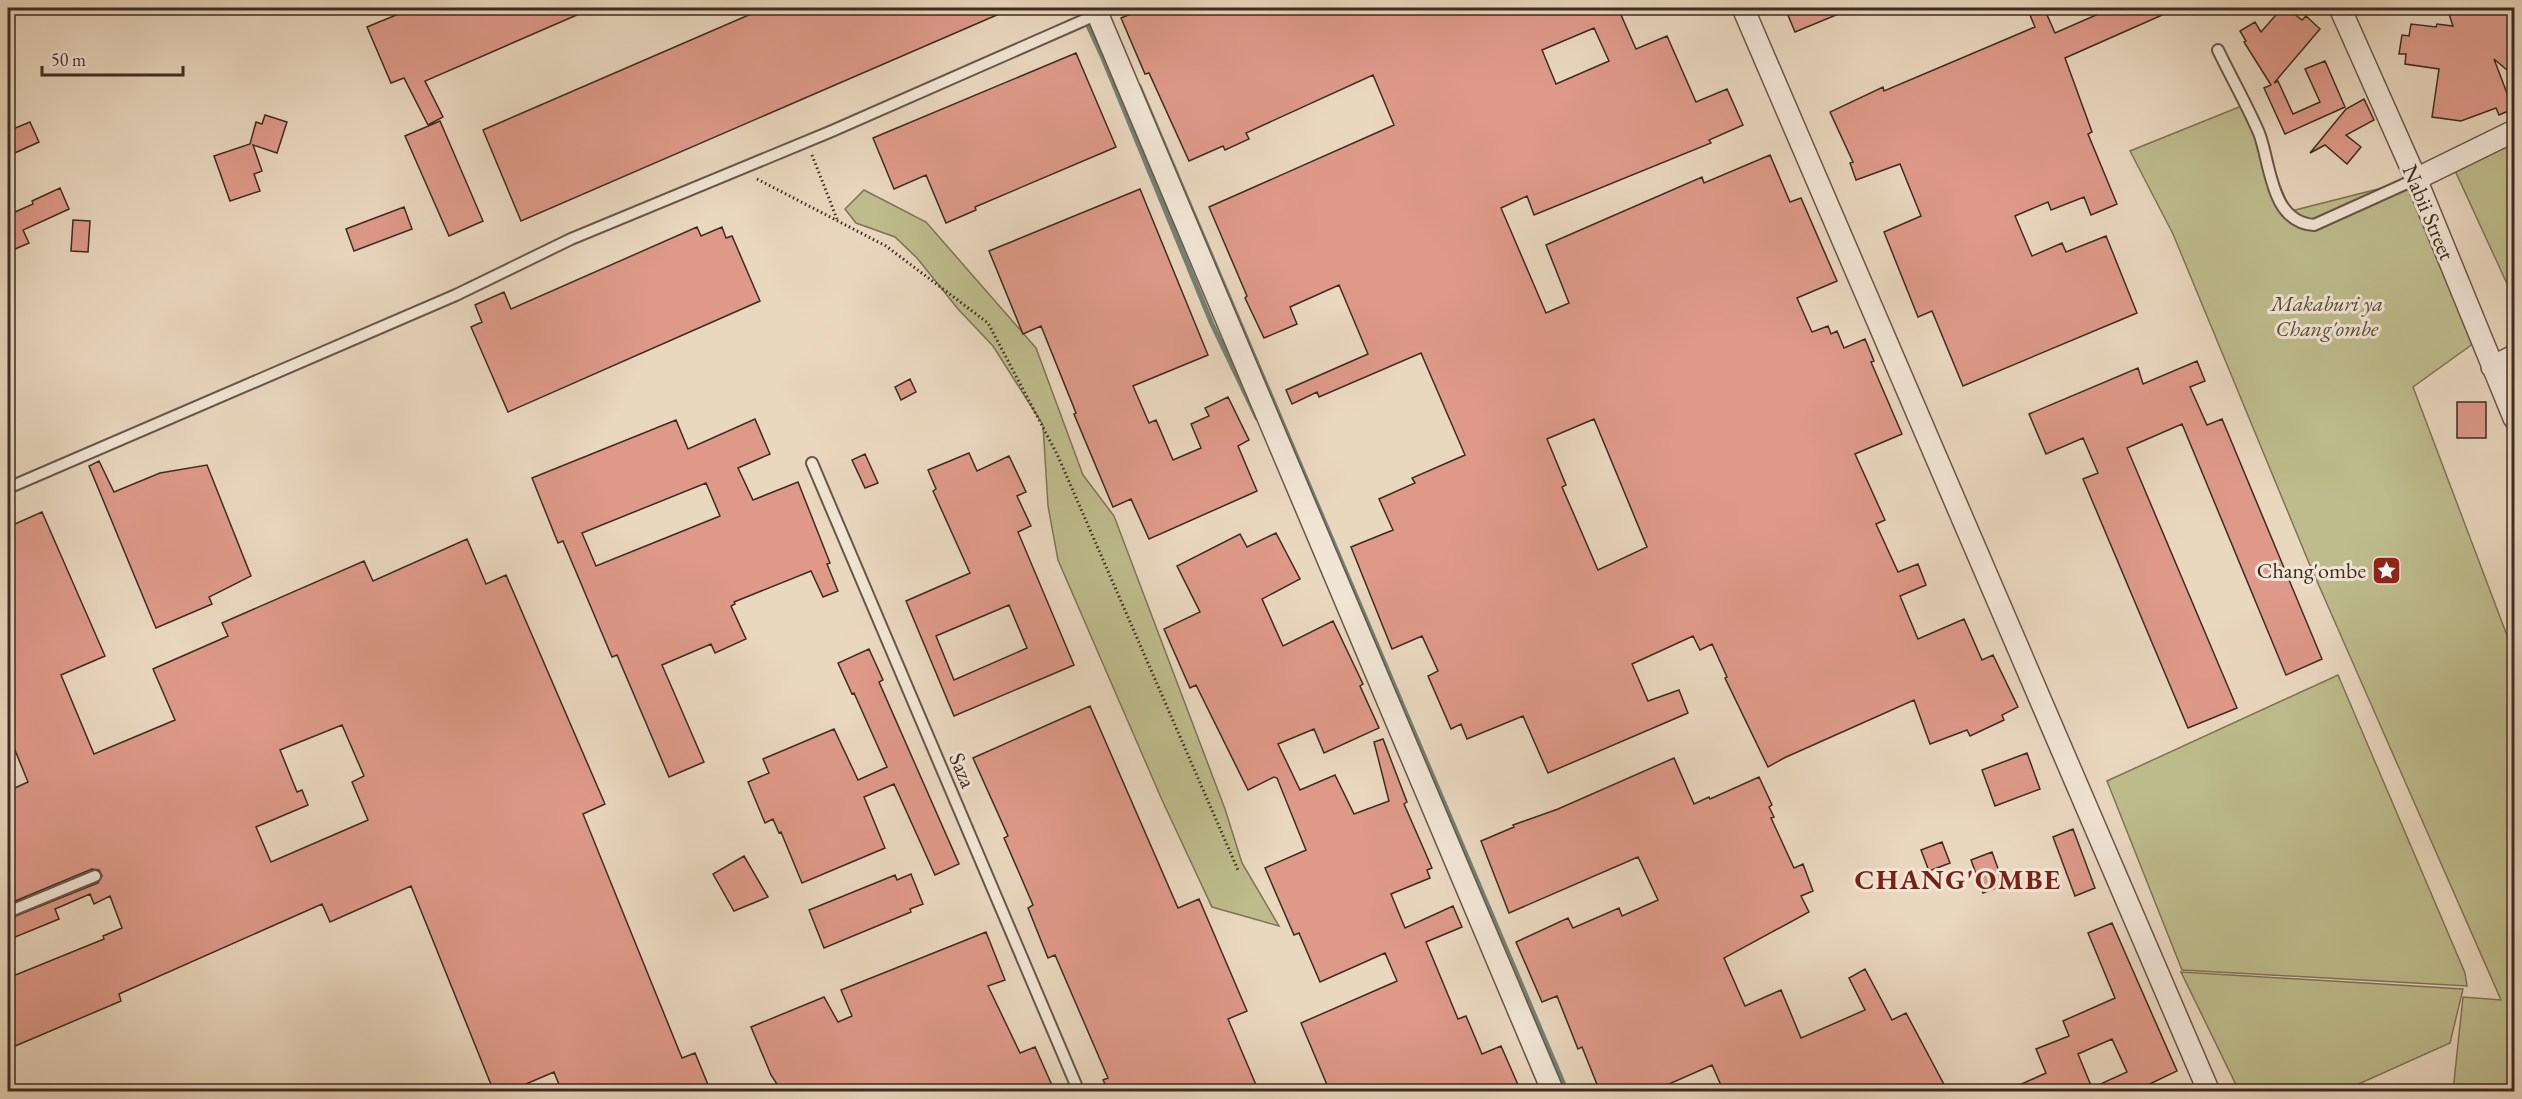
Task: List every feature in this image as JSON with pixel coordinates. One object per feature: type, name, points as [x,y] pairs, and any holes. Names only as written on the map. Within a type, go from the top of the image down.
[{"type":"street","points":[[1743,8],[2209,1092]]},
{"type":"street","name":"Nabii Street","points":[[2340,8],[2416,179],[2514,418]]},
{"type":"street","points":[[1096,11],[1552,1092]]},
{"type":"street","points":[[2416,179],[2514,131]]},
{"type":"street","points":[[2492,366],[2514,356]]},
{"type":"lane","points":[[8,487],[456,295],[571,239],[807,141],[1096,11]]},
{"type":"lane","points":[[8,487],[1096,11]]},
{"type":"lane","points":[[2218,50],[2259,134],[2276,197],[2296,221],[2314,225],[2416,179]]},
{"type":"lane","name":"Saza","points":[[812,463],[1079,1092]]},
{"type":"lane","points":[[8,912],[95,876]]},
{"type":"path","points":[[807,141],[837,221]]},
{"type":"path","points":[[740,169],[886,246],[988,323],[1058,454],[1238,870]]},
{"type":"green space","name":"Makaburi ya Chang'ombe","points":[[2244,105],[2291,211],[2406,182],[2481,338],[2413,387],[2514,654],[2514,1091],[2453,1091],[2463,997],[2501,1000],[2309,563],[2173,234],[2130,151]]},
{"type":"green space","points":[[2514,132],[2514,299],[2452,164]]},
{"type":"green space","points":[[864,190],[926,222],[1036,348],[1083,475],[1114,516],[1225,809],[1242,863],[1279,926],[1212,907],[1162,800],[1058,560],[1048,506],[1043,425],[993,346],[958,309],[917,258],[895,237],[856,223],[845,209]]},
{"type":"green space","points":[[2338,675],[2465,973],[2467,986],[2182,970],[2107,781]]},
{"type":"green space","points":[[2181,972],[2463,989],[2450,1043],[2343,1091],[2239,1091]]},
{"type":"building","points":[[413,8],[593,8],[425,81],[443,117],[428,125],[404,78],[391,83],[367,27]]},
{"type":"building","points":[[765,8],[1013,8],[521,221],[483,130]]},
{"type":"building","points":[[1145,8],[1618,8],[1636,49],[1667,36],[1696,102],[1727,89],[1743,125],[1709,140],[1711,143],[1534,215],[1527,196],[1501,208],[1546,313],[1569,303],[1546,245],[1702,177],[1704,183],[1770,155],[1790,202],[1801,198],[1837,281],[1797,298],[1812,332],[1828,326],[1831,334],[1837,331],[1844,348],[1865,339],[1874,361],[1871,362],[1902,434],[1855,454],[1885,520],[1876,524],[1898,572],[1918,564],[1926,585],[1900,596],[1918,639],[1964,619],[1982,660],[1993,655],[2018,707],[2002,715],[2004,720],[1970,736],[1967,730],[1930,744],[1914,700],[1768,767],[1725,678],[1727,677],[1712,644],[1700,650],[1693,636],[1632,664],[1648,701],[1679,690],[1688,713],[1548,773],[1523,716],[1467,739],[1461,724],[1451,729],[1428,676],[1438,671],[1422,636],[1392,649],[1351,547],[1393,530],[1379,499],[1415,483],[1412,478],[1465,455],[1421,353],[1319,397],[1317,392],[1292,404],[1286,390],[1368,354],[1339,285],[1290,307],[1297,324],[1264,338],[1245,298],[1247,296],[1209,207],[1394,125],[1373,75],[1246,133],[1249,139],[1225,150],[1223,146],[1189,161],[1149,73],[1145,74],[1121,18]],"holes":[[[1594,28],[1609,61],[1556,84],[1542,50]],[[1594,419],[1647,547],[1598,570],[1562,487],[1566,485],[1547,439]]]},
{"type":"building","points":[[1785,8],[1853,8],[1795,32]]},
{"type":"building","points":[[2027,8],[2044,8],[2055,33],[2112,8],[2178,8],[2065,58],[2092,132],[2088,134],[2117,204],[2091,215],[2084,197],[2051,210],[2048,202],[2015,216],[2032,256],[2062,243],[2066,252],[2106,236],[2137,313],[1963,386],[1932,311],[1918,317],[1884,232],[1921,216],[1900,164],[1856,180],[1850,163],[1853,162],[1830,112],[1883,87],[1884,91],[2035,27]]},
{"type":"building","points":[[2282,8],[2287,8],[2302,20],[2306,16],[2320,29],[2274,83],[2278,81],[2293,114],[2320,102],[2305,69],[2325,61],[2345,107],[2285,134],[2264,88],[2271,85],[2244,42],[2246,41],[2240,31],[2255,22],[2261,32]]},
{"type":"building","points":[[2447,8],[2514,8],[2514,76],[2494,59],[2513,109],[2499,115],[2496,108],[2461,121],[2432,117],[2439,69],[2405,64],[2406,54],[2399,54],[2402,35],[2409,36],[2411,24],[2436,27],[2437,24],[2453,26]]},
{"type":"building","points":[[1076,53],[1116,147],[975,207],[976,210],[946,223],[926,175],[894,189],[873,138]]},
{"type":"building","points":[[2364,99],[2374,120],[2346,135],[2361,147],[2347,164],[2325,145],[2310,153],[2346,109]]},
{"type":"building","points":[[265,115],[287,122],[277,153],[253,145],[262,171],[254,174],[260,191],[230,201],[214,156],[250,144],[256,122],[262,124]]},
{"type":"building","points":[[440,121],[483,221],[449,236],[405,136]]},
{"type":"building","points":[[30,122],[39,142],[8,156],[8,131]]},
{"type":"building","points":[[60,188],[69,209],[23,230],[29,243],[8,252],[8,194],[15,212]]},
{"type":"building","points":[[1140,189],[1208,355],[1133,386],[1149,423],[1156,420],[1173,460],[1201,448],[1191,424],[1209,416],[1205,408],[1228,397],[1249,440],[1238,446],[1257,491],[1149,539],[1131,499],[1113,507],[1074,414],[1076,413],[1041,326],[1023,334],[989,251]]},
{"type":"building","points":[[404,207],[412,229],[354,251],[346,229]]},
{"type":"building","points":[[73,220],[90,221],[88,252],[71,251]]},
{"type":"building","points":[[697,227],[701,236],[722,227],[726,238],[732,236],[760,301],[508,412],[471,327],[482,322],[475,305],[504,292],[511,309]]},
{"type":"building","points":[[2197,361],[2205,381],[2190,387],[2207,425],[2222,419],[2322,659],[2286,675],[2182,424],[2127,448],[2237,708],[2188,728],[2083,479],[2098,473],[2083,438],[2046,454],[2029,414],[2138,368],[2143,384]]},
{"type":"building","points":[[910,379],[916,392],[901,400],[895,387]]},
{"type":"building","points":[[2457,402],[2486,402],[2486,438],[2457,438]]},
{"type":"building","points":[[755,419],[770,454],[738,468],[753,500],[798,482],[830,563],[827,564],[838,591],[823,597],[811,571],[734,602],[735,604],[731,606],[746,639],[715,653],[711,644],[662,665],[704,762],[669,777],[617,655],[612,657],[563,541],[558,543],[532,478],[676,420],[688,449]],"holes":[[[706,483],[720,516],[596,566],[582,533]]]},
{"type":"building","points":[[969,453],[977,471],[1009,456],[1026,492],[1017,496],[1031,526],[1018,532],[1074,665],[954,716],[906,601],[970,573],[933,491],[936,489],[928,470]],"holes":[[[1009,605],[1027,648],[954,680],[936,636]]]},
{"type":"building","points":[[865,454],[878,483],[865,488],[852,460]]},
{"type":"building","points":[[99,461],[114,492],[160,473],[207,465],[251,576],[209,597],[212,604],[156,628],[89,466]]},
{"type":"building","points":[[42,512],[105,656],[61,675],[94,754],[175,720],[153,669],[228,636],[222,623],[364,561],[373,581],[467,539],[486,584],[506,575],[605,804],[583,814],[682,1058],[695,1053],[711,1092],[562,1092],[554,1072],[507,1092],[494,1092],[411,886],[330,922],[322,904],[119,994],[121,1001],[8,1049],[8,978],[104,939],[103,936],[122,928],[110,896],[94,904],[90,894],[55,909],[59,919],[8,940],[8,919],[98,883],[102,876],[99,870],[92,869],[8,904],[8,791],[28,782],[8,733],[8,527]],"holes":[[[342,725],[364,776],[352,782],[368,820],[271,862],[256,827],[308,805],[302,790],[297,792],[280,750]]]},
{"type":"building","points":[[1276,533],[1300,579],[1262,599],[1283,646],[1333,621],[1363,684],[1360,686],[1379,728],[1324,753],[1314,729],[1278,744],[1300,790],[1335,775],[1354,814],[1389,801],[1374,742],[1383,739],[1407,802],[1404,804],[1432,868],[1427,870],[1430,878],[1391,894],[1405,928],[1453,906],[1462,927],[1426,942],[1458,1019],[1466,1016],[1482,1054],[1501,1046],[1519,1087],[1508,1092],[1330,1092],[1301,1023],[1397,981],[1385,953],[1320,982],[1299,933],[1294,935],[1265,868],[1306,850],[1277,778],[1274,777],[1248,790],[1196,685],[1190,688],[1164,629],[1200,612],[1177,566],[1240,534],[1247,547]]},
{"type":"building","points":[[869,649],[883,680],[879,682],[959,864],[935,875],[894,784],[864,797],[885,848],[802,883],[781,832],[779,833],[773,819],[765,823],[748,782],[769,773],[763,759],[834,729],[858,780],[887,767],[838,663]]},
{"type":"building","points":[[1090,706],[1178,908],[1199,899],[1247,1011],[1228,1019],[1259,1092],[1109,1092],[1103,1080],[1108,1078],[1055,955],[1048,958],[1028,908],[1033,905],[1004,838],[1008,836],[973,758]]},
{"type":"building","points":[[2027,753],[2040,789],[1995,806],[1982,770]]},
{"type":"building","points":[[1674,758],[1694,804],[1759,777],[1772,805],[1769,807],[1774,817],[1771,818],[1794,868],[1803,864],[1813,891],[1801,896],[1809,912],[1724,958],[1745,1006],[1781,990],[1801,1038],[1865,1010],[1849,978],[1865,969],[1892,1020],[1906,1013],[1948,1092],[1724,1092],[1712,1065],[1651,1092],[1600,1092],[1582,1047],[1578,1049],[1557,996],[1542,1002],[1516,942],[1568,918],[1573,928],[1619,908],[1622,916],[1658,900],[1638,857],[1509,913],[1481,841],[1514,827],[1513,825],[1558,809]]},
{"type":"building","points":[[2073,829],[2095,888],[2075,896],[2053,837]]},
{"type":"building","points":[[1942,842],[1950,863],[1929,871],[1921,850]]},
{"type":"building","points":[[1992,852],[2004,885],[1983,893],[1971,860]]},
{"type":"building","points":[[744,856],[768,897],[734,911],[713,874]]},
{"type":"building","points":[[911,874],[923,904],[910,909],[911,912],[824,948],[809,910],[895,875],[897,880]]},
{"type":"building","points":[[2112,923],[2177,1071],[2133,1092],[2004,1092],[2046,1073],[2036,1049],[2069,1036],[2063,1021],[2115,998],[2088,933]],"holes":[[[2112,1039],[2127,1072],[2092,1088],[2078,1054]]]},
{"type":"building","points":[[986,932],[1005,980],[988,986],[1020,1053],[1035,1047],[1055,1092],[782,1092],[771,1075],[751,1027],[824,997],[838,1022],[852,1016],[841,990]]},
{"type":"waterway","points":[[1080,8],[1103,58],[1212,324],[1257,418]]},
{"type":"waterway","points":[[1139,86],[1567,1092]]},
{"type":"place","name":"Chang'ombe","points":[[2387,570]]},
{"type":"district","name":"CHANG'OMBE","points":[[1958,879]]}]
